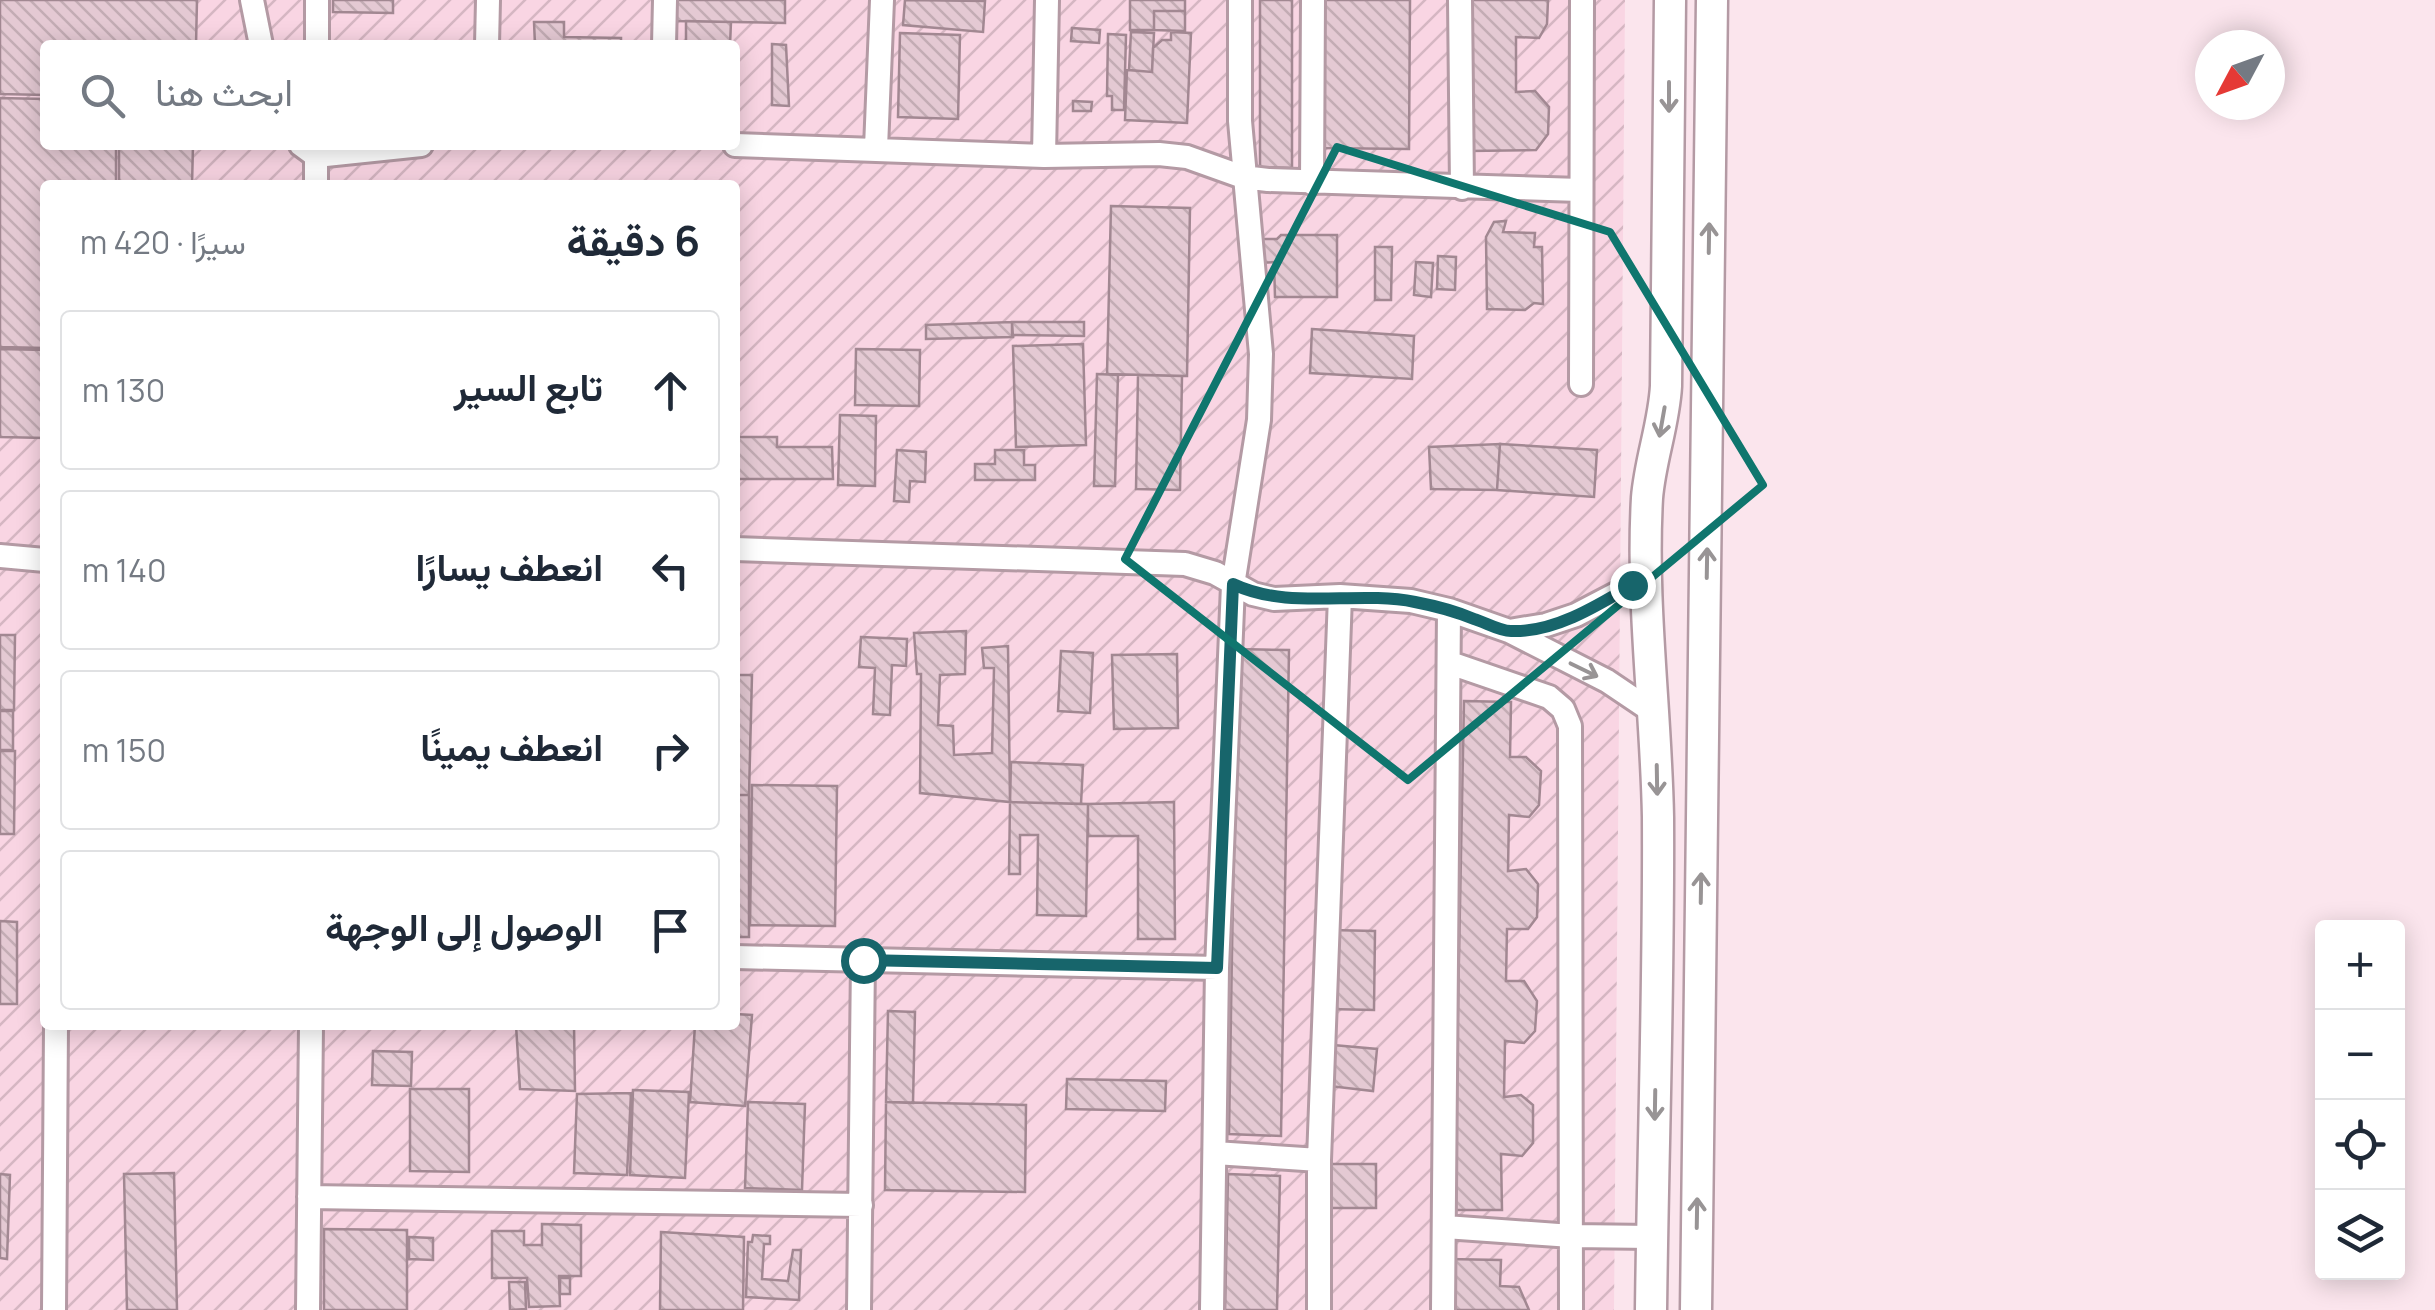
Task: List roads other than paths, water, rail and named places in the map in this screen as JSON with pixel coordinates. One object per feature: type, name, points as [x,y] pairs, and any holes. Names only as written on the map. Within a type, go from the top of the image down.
[{"type":"main road","points":[[1652,1310],[1658,930],[1656,714],[1645,578],[1648,494],[1666,386],[1670,0]]},
{"type":"main road","points":[[1696,1310],[1712,0]]},
{"type":"lane","points":[[252,0],[260,40]]},
{"type":"lane","points":[[317,0],[317,40]]},
{"type":"lane","points":[[487,40],[488,0]]},
{"type":"lane","points":[[664,40],[666,0]]},
{"type":"lane","points":[[876,148],[882,0]]},
{"type":"lane","points":[[1044,156],[1047,0]]},
{"type":"lane","points":[[1212,1310],[1217,968],[1233,584],[1259,420],[1261,354],[1243,177],[1240,0]]},
{"type":"lane","points":[[1312,0],[1312,183]]},
{"type":"lane","points":[[1460,0],[1462,188]]},
{"type":"lane","points":[[1581,384],[1582,0]]},
{"type":"lane","points":[[740,145],[1044,156],[1159,154],[1187,157],[1243,177],[1312,183],[1580,190]]},
{"type":"lane","points":[[311,150],[315,180]]},
{"type":"lane","points":[[740,549],[1185,564],[1274,599],[1340,596],[1411,601],[1509,631],[1607,681],[1656,714]]},
{"type":"lane","points":[[0,556],[40,560]]},
{"type":"lane","points":[[1509,631],[1576,615],[1645,578]]},
{"type":"lane","points":[[1318,1310],[1319,1160],[1340,596]]},
{"type":"lane","points":[[1444,1310],[1450,610]]},
{"type":"lane","points":[[1450,663],[1549,697],[1563,709],[1570,726],[1572,1310]]},
{"type":"lane","points":[[740,957],[1217,968]]},
{"type":"lane","points":[[860,1310],[863,960]]},
{"type":"lane","points":[[54,1310],[56,1030]]},
{"type":"lane","points":[[308,1310],[311,1030]]},
{"type":"lane","points":[[1214,1153],[1319,1160]]},
{"type":"lane","points":[[309,1197],[860,1205]]},
{"type":"lane","points":[[1446,1227],[1652,1237]]}]
